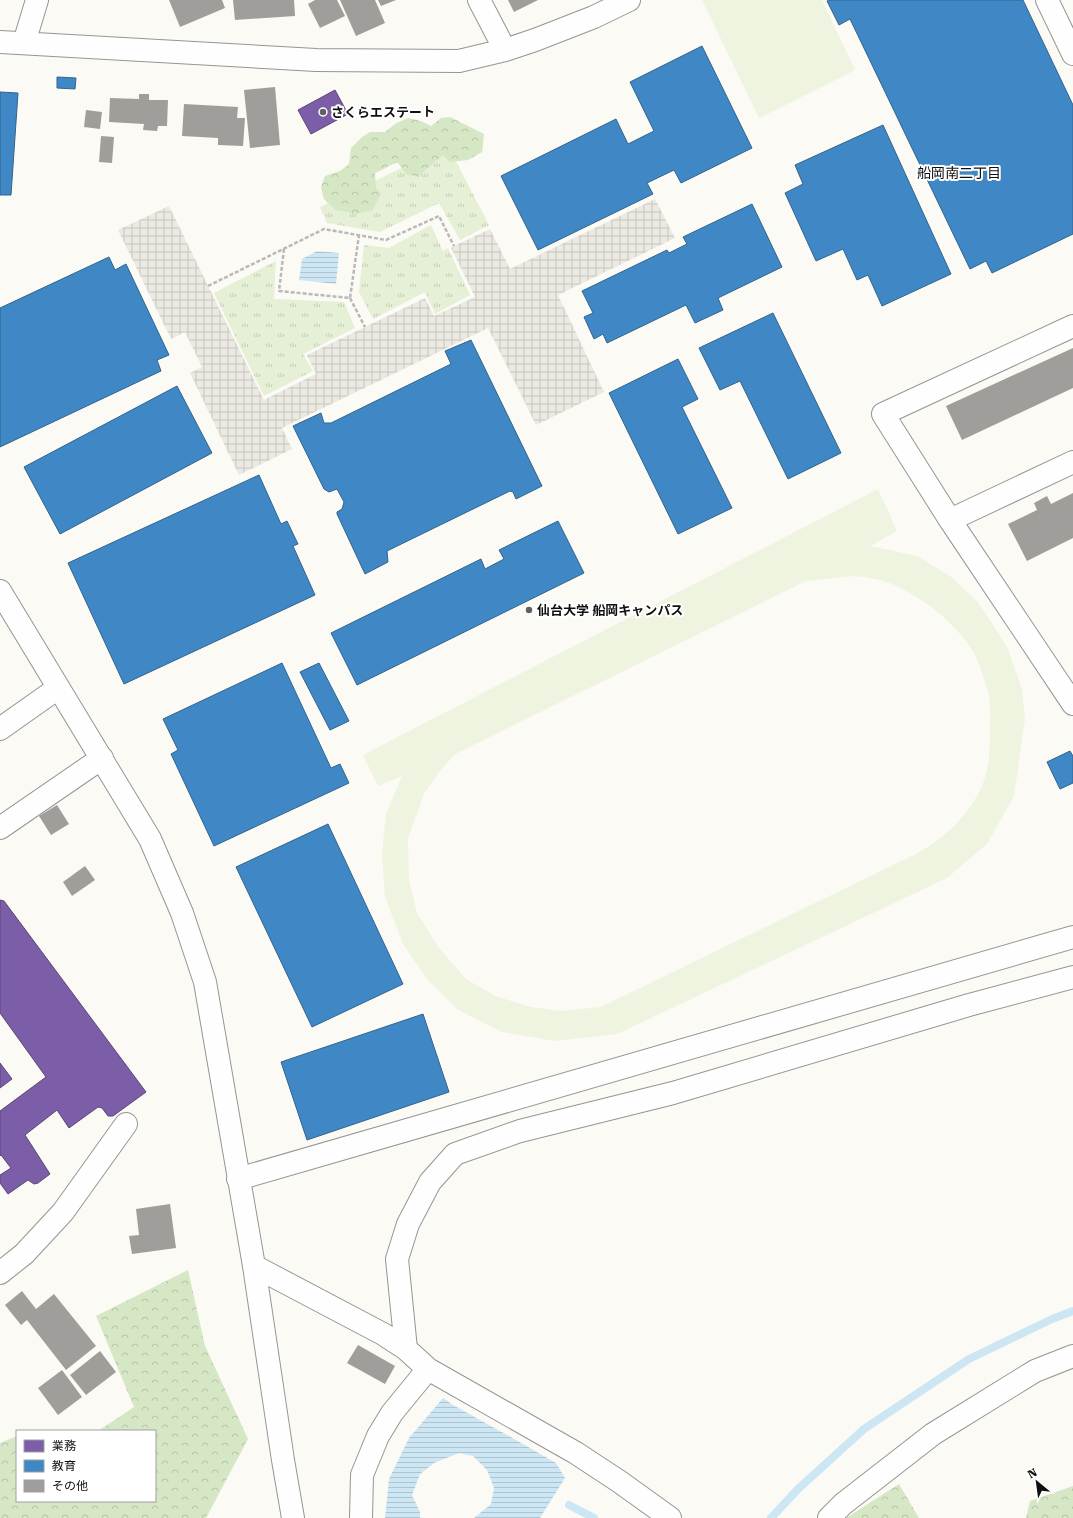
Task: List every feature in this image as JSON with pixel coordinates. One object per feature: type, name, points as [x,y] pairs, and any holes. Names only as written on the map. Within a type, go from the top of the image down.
[{"type":"street","points":[[24,43],[37,0]]},
{"type":"street","points":[[479,0],[505,50]]},
{"type":"street","points":[[0,42],[316,60],[459,61],[505,50],[535,40],[588,19],[629,0]]},
{"type":"street","points":[[1047,0],[1073,54]]},
{"type":"street","points":[[1073,326],[883,414],[950,520],[1073,704]]},
{"type":"street","points":[[950,520],[1073,462]]},
{"type":"street","points":[[0,591],[150,839],[182,913],[205,982],[254,1266],[293,1518]]},
{"type":"street","points":[[0,729],[58,688]]},
{"type":"street","points":[[0,828],[102,758]]},
{"type":"street","points":[[238,1179],[1073,937]]},
{"type":"street","points":[[406,1349],[398,1259],[408,1224],[430,1182],[455,1154],[520,1131],[674,1093],[969,1005],[1073,977]]},
{"type":"street","points":[[0,1273],[24,1254],[62,1212],[126,1124]]},
{"type":"street","points":[[254,1266],[383,1334],[406,1349],[428,1369],[576,1453],[670,1518]]},
{"type":"street","points":[[828,1518],[843,1504],[933,1434],[1035,1371],[1073,1356]]},
{"type":"street","points":[[361,1518],[362,1476],[378,1436],[392,1413],[428,1369]]},
{"type":"path","points":[[208,286],[324,229],[386,240],[439,216],[454,246]]},
{"type":"path","points":[[359,235],[350,298],[365,327]]},
{"type":"path","points":[[284,248],[279,291],[350,298]]},
{"type":"green space","points":[[702,0],[822,0],[855,70],[759,118]]},
{"type":"green space","points":[[450,117],[484,134],[482,152],[468,160],[450,162],[443,155],[419,177],[406,174],[398,163],[375,173],[376,188],[381,193],[373,210],[357,214],[336,210],[324,199],[321,187],[325,176],[340,171],[349,164],[351,148],[362,137],[370,132],[385,132],[395,124],[408,118],[421,121],[431,126],[441,118]]},
{"type":"green space","points":[[448,146],[489,225],[460,240],[439,203],[380,232],[327,223],[320,207]]},
{"type":"green space","points":[[431,225],[443,251],[448,248],[470,295],[435,314],[425,292],[373,319],[359,292],[364,245],[389,248]]},
{"type":"green space","points":[[276,261],[274,299],[344,302],[355,328],[303,354],[313,371],[264,396],[214,293]]},
{"type":"green space","points":[[878,489],[897,531],[870,546],[917,556],[950,576],[978,602],[1007,647],[1022,689],[1025,719],[1014,796],[987,844],[947,878],[617,1034],[554,1041],[502,1032],[457,1009],[427,979],[403,944],[385,897],[382,852],[386,814],[402,776],[378,786],[363,755]],"holes":[[[854,576],[892,584],[926,603],[955,628],[971,648],[980,665],[989,696],[990,705],[989,760],[984,780],[977,797],[963,817],[936,842],[916,854],[601,1007],[561,1011],[531,1007],[495,996],[466,979],[439,948],[417,913],[409,880],[408,838],[424,794],[439,772],[455,754],[806,581]]]},
{"type":"green space","points":[[188,1270],[205,1346],[248,1439],[206,1518],[0,1518],[0,1443],[16,1436],[16,1502],[156,1502],[156,1430],[100,1430],[134,1407],[96,1316]]},
{"type":"green space","points":[[899,1484],[919,1518],[846,1518]]},
{"type":"green space","points":[[1073,1486],[1073,1518],[1026,1518],[1030,1501]]},
{"type":"shaded area","points":[[655,199],[675,238],[558,295],[604,392],[536,425],[488,328],[282,428],[292,449],[239,475],[190,373],[202,367],[185,332],[171,339],[118,230],[169,206],[264,400],[316,374],[307,355],[425,298],[434,316],[475,297],[451,248],[454,246],[490,229],[510,269]]},
{"type":"water","points":[[317,251],[339,253],[336,284],[299,280],[302,259]]},
{"type":"water","points":[[443,1398],[556,1463],[565,1478],[540,1518],[474,1518],[491,1504],[494,1488],[487,1470],[473,1456],[459,1453],[434,1463],[420,1474],[412,1495],[420,1512],[420,1518],[385,1518],[389,1479],[409,1438]]},
{"type":"building: 業務","points":[[335,90],[348,114],[311,134],[298,110]]},
{"type":"building: 業務","points":[[0,900],[4,901],[146,1092],[113,1116],[108,1116],[102,1108],[98,1107],[69,1128],[57,1110],[25,1135],[50,1174],[38,1183],[34,1184],[28,1180],[8,1194],[0,1183],[0,1175],[11,1168],[1,1155],[0,1156],[0,1111],[46,1077],[0,1013]]},
{"type":"building: 業務","points":[[0,1063],[12,1079],[0,1088]]},
{"type":"building: 教育","points":[[1023,0],[1073,105],[1073,234],[992,273],[986,261],[970,269],[850,19],[839,25],[827,1]]},
{"type":"building: 教育","points":[[702,46],[752,148],[681,183],[674,170],[647,183],[653,194],[538,250],[501,176],[616,119],[628,144],[654,131],[630,82]]},
{"type":"building: 教育","points":[[57,77],[76,78],[75,89],[57,88]]},
{"type":"building: 教育","points":[[0,92],[18,93],[11,195],[0,195]]},
{"type":"building: 教育","points":[[883,125],[951,274],[882,306],[868,275],[857,280],[843,249],[816,261],[785,193],[803,184],[795,165]]},
{"type":"building: 教育","points":[[752,204],[782,267],[718,298],[723,310],[695,323],[686,305],[607,343],[603,334],[594,339],[584,317],[593,313],[582,291],[667,250],[669,253],[687,244],[683,237]]},
{"type":"building: 教育","points":[[109,257],[115,270],[126,264],[169,355],[157,360],[161,371],[0,447],[0,308]]},
{"type":"building: 教育","points":[[773,313],[841,453],[788,479],[740,381],[720,390],[699,348]]},
{"type":"building: 教育","points":[[471,340],[542,486],[516,499],[513,492],[510,491],[387,551],[388,562],[365,574],[337,514],[337,512],[342,509],[344,502],[337,489],[329,492],[324,489],[293,426],[321,413],[324,423],[331,423],[451,364],[445,351]]},
{"type":"building: 教育","points":[[678,359],[698,399],[682,407],[732,508],[678,534],[609,393]]},
{"type":"building: 教育","points":[[177,386],[212,453],[60,534],[24,467]]},
{"type":"building: 教育","points":[[259,475],[281,524],[287,521],[298,544],[293,546],[315,595],[124,684],[68,563]]},
{"type":"building: 教育","points":[[558,521],[584,573],[357,685],[331,633],[481,559],[485,569],[504,559],[499,550]]},
{"type":"building: 教育","points":[[282,663],[331,768],[340,764],[349,783],[214,846],[171,754],[178,750],[163,719]]},
{"type":"building: 教育","points":[[319,663],[349,721],[330,730],[300,672]]},
{"type":"building: 教育","points":[[1070,751],[1073,756],[1073,783],[1060,789],[1047,762]]},
{"type":"building: 教育","points":[[328,824],[403,984],[312,1027],[236,867]]},
{"type":"building: 教育","points":[[423,1014],[449,1092],[307,1140],[281,1062]]},
{"type":"building: その他","points":[[169,0],[222,0],[225,8],[180,27]]},
{"type":"building: その他","points":[[233,0],[294,0],[295,16],[235,20]]},
{"type":"building: その他","points":[[315,0],[337,0],[345,16],[320,28],[308,4]]},
{"type":"building: その他","points":[[340,0],[375,0],[385,23],[356,36]]},
{"type":"building: その他","points":[[378,0],[396,0],[381,6]]},
{"type":"building: その他","points":[[508,0],[538,0],[514,12]]},
{"type":"building: その他","points":[[275,87],[280,145],[250,148],[244,90]]},
{"type":"building: その他","points":[[139,94],[149,94],[149,100],[168,100],[167,126],[158,126],[157,131],[143,130],[144,124],[109,122],[110,98],[139,99]]},
{"type":"building: その他","points":[[184,104],[238,107],[237,118],[245,118],[243,146],[218,145],[218,138],[182,136]]},
{"type":"building: その他","points":[[86,110],[102,112],[100,129],[84,127]]},
{"type":"building: その他","points":[[101,136],[114,137],[112,163],[99,162]]},
{"type":"building: その他","points":[[1073,348],[1073,388],[962,440],[946,406]]},
{"type":"building: その他","points":[[1073,493],[1073,538],[1027,561],[1008,524],[1037,510],[1034,503],[1047,496],[1051,504]]},
{"type":"building: その他","points":[[57,805],[69,824],[51,835],[39,816]]},
{"type":"building: その他","points":[[85,866],[95,880],[72,896],[63,882]]},
{"type":"building: その他","points":[[170,1204],[176,1248],[132,1254],[129,1236],[139,1235],[136,1209]]},
{"type":"building: その他","points":[[22,1291],[36,1309],[54,1294],[96,1346],[66,1370],[27,1320],[21,1325],[5,1305]]},
{"type":"building: その他","points":[[358,1345],[395,1366],[385,1384],[347,1363]]},
{"type":"building: その他","points":[[100,1351],[116,1372],[86,1395],[70,1375]]},
{"type":"building: その他","points":[[62,1370],[82,1397],[58,1415],[38,1388]]},
{"type":"waterway","points":[[771,1518],[798,1489],[864,1429],[969,1359],[1052,1319],[1073,1311]]},
{"type":"waterway","points":[[569,1505],[594,1518]]},
{"type":"place","name":"さくらエステート","points":[[323,112]]},
{"type":"place","name":"仙台大学 船岡キャンパス","points":[[529,610]]},
{"type":"district","name":"船岡南二丁目","points":[[959,173]]}]
